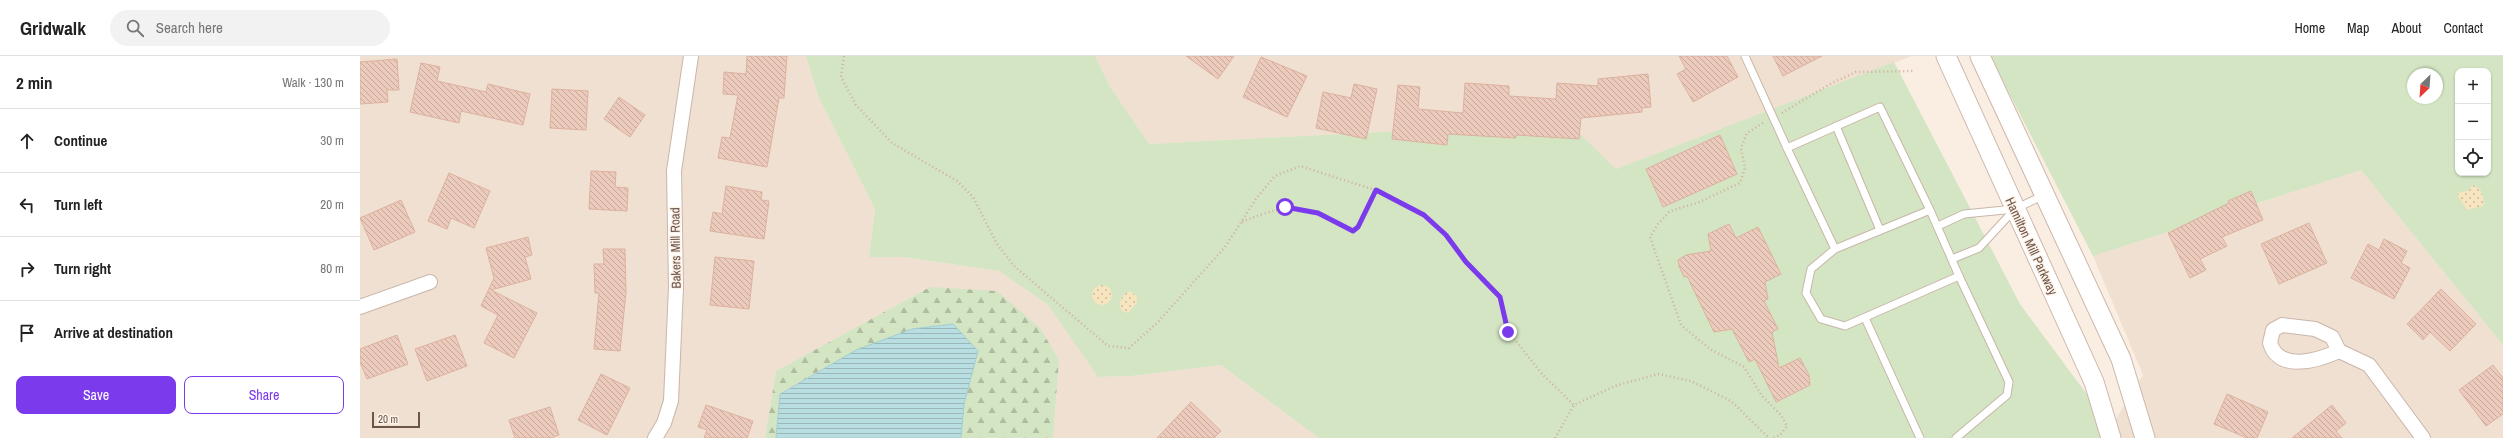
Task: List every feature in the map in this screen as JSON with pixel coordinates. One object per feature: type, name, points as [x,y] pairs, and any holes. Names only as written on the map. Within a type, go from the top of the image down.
[{"type":"street","name":"Bakers Mill Road","points":[[655,438],[664,423],[671,401],[676,287],[674,171],[691,56]]},
{"type":"street","name":"Hamilton Mill Parkway","points":[[1946,56],[2094,382],[2111,438]]},
{"type":"street","points":[[1980,56],[2121,359],[2145,438]]},
{"type":"street","points":[[360,308],[430,282]]},
{"type":"street","points":[[2339,351],[2368,365],[2423,438]]},
{"type":"lane","points":[[1745,56],[1835,250]]},
{"type":"lane","points":[[1787,148],[1880,107],[1938,226],[1959,276],[2009,382],[2007,395],[1956,438]]},
{"type":"lane","points":[[1836,126],[1880,230]]},
{"type":"lane","points":[[1938,226],[1964,214],[2015,209],[2044,195]]},
{"type":"lane","points":[[1952,260],[1979,248],[2015,209]]},
{"type":"lane","points":[[1930,210],[1835,250],[1811,269],[1806,293],[1821,319],[1845,326],[1959,276]]},
{"type":"lane","points":[[1865,318],[1920,438]]},
{"type":"path","points":[[844,56],[841,77],[856,105],[892,143],[957,181],[973,197],[998,244],[1014,266],[1108,346],[1129,348],[1157,323],[1225,247],[1258,196],[1276,176],[1300,166],[1376,190],[1424,215],[1446,235],[1466,262],[1500,297],[1508,332],[1542,374],[1574,405]]},
{"type":"path","points":[[1782,113],[1832,83],[1856,72],[1913,71]]},
{"type":"path","points":[[1762,124],[1747,133],[1741,148],[1745,168],[1740,183],[1697,203],[1670,211],[1658,224],[1650,237],[1681,325],[1710,349],[1744,367],[1762,396],[1781,415],[1787,426],[1780,435],[1774,438]]},
{"type":"path","points":[[1242,222],[1285,207],[1318,213],[1353,231],[1361,221],[1376,190]]},
{"type":"path","points":[[1555,438],[1574,405],[1615,386],[1658,374],[1691,381],[1731,401],[1769,438]]},
{"type":"shaded area","points":[[360,56],[806,56],[818,96],[875,209],[869,257],[904,257],[999,271],[1048,305],[1098,377],[1131,376],[1221,365],[1319,438],[1053,438],[1059,360],[930,287],[776,371],[765,438],[360,438]]},
{"type":"shaded area","points":[[1095,56],[1912,56],[1616,169],[1568,122],[1149,144],[1109,85]]},
{"type":"shaded area","points":[[2361,170],[2503,345],[2503,438],[2115,438],[2111,427],[2143,375],[2093,256]]},
{"type":"green space","points":[[806,56],[1095,56],[1109,85],[1149,144],[1568,122],[1616,169],[1894,62],[2020,304],[2111,427],[2115,438],[1319,438],[1221,365],[1131,376],[1098,377],[1048,305],[999,271],[904,257],[869,257],[875,209],[818,96]]},
{"type":"green space","points":[[1990,56],[2503,56],[2503,345],[2361,170],[2093,256]]},
{"type":"green space","points":[[930,287],[997,291],[1040,328],[1059,360],[1053,438],[961,438],[964,404],[978,351],[912,329],[856,350],[780,393],[776,438],[765,438],[776,371]]},
{"type":"sand","points":[[2473,185],[2480,189],[2484,200],[2483,206],[2467,210],[2458,196],[2459,192],[2468,191]]},
{"type":"sand","points":[[1102,285],[1109,288],[1112,295],[1109,302],[1102,305],[1095,302],[1092,295],[1095,288]]},
{"type":"sand","points":[[1130,291],[1138,297],[1136,304],[1128,313],[1122,311],[1119,304],[1124,294]]},
{"type":"water","points":[[953,324],[978,351],[964,404],[961,438],[776,438],[780,394],[856,350],[912,329]]},
{"type":"building","points":[[747,56],[787,56],[784,98],[779,98],[767,167],[718,158],[722,137],[730,138],[738,95],[723,94],[724,72],[746,74]]},
{"type":"building","points":[[1186,56],[1234,56],[1218,79]]},
{"type":"building","points":[[1679,56],[1727,56],[1738,77],[1693,102],[1677,74],[1686,69]]},
{"type":"building","points":[[1773,56],[1822,56],[1783,76]]},
{"type":"building","points":[[1261,57],[1307,76],[1287,117],[1243,97]]},
{"type":"building","points":[[397,59],[399,90],[387,90],[388,102],[360,104],[360,62]]},
{"type":"building","points":[[421,63],[440,67],[437,81],[486,92],[488,84],[530,94],[523,125],[461,111],[459,123],[410,112]]},
{"type":"building","points":[[1648,74],[1651,107],[1642,108],[1642,112],[1581,118],[1579,139],[1516,135],[1516,138],[1448,134],[1447,145],[1392,139],[1398,85],[1420,87],[1418,109],[1463,113],[1465,83],[1509,86],[1509,96],[1556,99],[1557,83],[1598,86],[1598,79]]},
{"type":"building","points":[[1354,84],[1377,89],[1366,139],[1316,128],[1323,92],[1351,98]]},
{"type":"building","points":[[552,89],[588,91],[586,130],[550,128]]},
{"type":"building","points":[[619,97],[645,115],[630,137],[604,119]]},
{"type":"building","points":[[1720,135],[1737,174],[1663,207],[1646,169]]},
{"type":"building","points":[[591,171],[616,172],[615,187],[628,188],[627,211],[589,209]]},
{"type":"building","points":[[449,173],[490,191],[474,228],[451,218],[447,229],[428,221]]},
{"type":"building","points":[[726,186],[762,192],[761,200],[769,201],[764,239],[710,231],[713,212],[722,214]]},
{"type":"building","points":[[2251,191],[2263,220],[2222,237],[2227,246],[2200,259],[2206,270],[2190,278],[2168,233],[2229,203],[2228,201]]},
{"type":"building","points":[[401,200],[415,232],[374,250],[360,218]]},
{"type":"building","points":[[2309,223],[2327,263],[2279,284],[2261,244]]},
{"type":"building","points":[[1729,224],[1736,238],[1758,227],[1781,274],[1765,282],[1768,299],[1764,301],[1778,329],[1772,332],[1779,368],[1800,358],[1809,375],[1810,385],[1776,402],[1755,359],[1749,362],[1732,329],[1714,332],[1687,276],[1684,277],[1679,266],[1678,260],[1686,255],[1711,251],[1708,234]]},
{"type":"building","points":[[528,237],[532,255],[525,257],[531,279],[491,290],[537,313],[514,358],[484,343],[498,315],[481,306],[494,278],[486,248]]},
{"type":"building","points":[[2384,239],[2407,251],[2401,263],[2410,268],[2394,299],[2351,278],[2368,244],[2379,250]]},
{"type":"building","points":[[603,249],[625,249],[626,292],[620,351],[594,349],[599,293],[595,293],[594,264],[604,264]]},
{"type":"building","points":[[715,257],[754,261],[749,309],[710,305]]},
{"type":"building","points":[[2441,289],[2476,324],[2450,351],[2430,332],[2423,340],[2407,324]]},
{"type":"building","points":[[397,335],[408,364],[367,379],[360,362],[360,349]]},
{"type":"building","points":[[455,335],[467,366],[427,381],[415,349]]},
{"type":"building","points":[[2493,365],[2503,378],[2503,414],[2486,426],[2459,390]]},
{"type":"building","points":[[601,374],[630,388],[607,435],[578,420]]},
{"type":"building","points":[[2227,394],[2268,412],[2257,438],[2247,438],[2214,424]]},
{"type":"building","points":[[1191,402],[1221,431],[1214,438],[1157,438]]},
{"type":"building","points":[[706,405],[753,421],[747,438],[704,438],[707,430],[698,427]]},
{"type":"building","points":[[2332,405],[2346,423],[2336,431],[2342,438],[2292,438]]},
{"type":"building","points":[[550,407],[559,435],[551,438],[515,438],[509,420]]},
{"type":"route","points":[[1285,207],[1318,213],[1353,231],[1358,227],[1376,190],[1424,215],[1446,235],[1466,262],[1500,297],[1508,332]]}]
